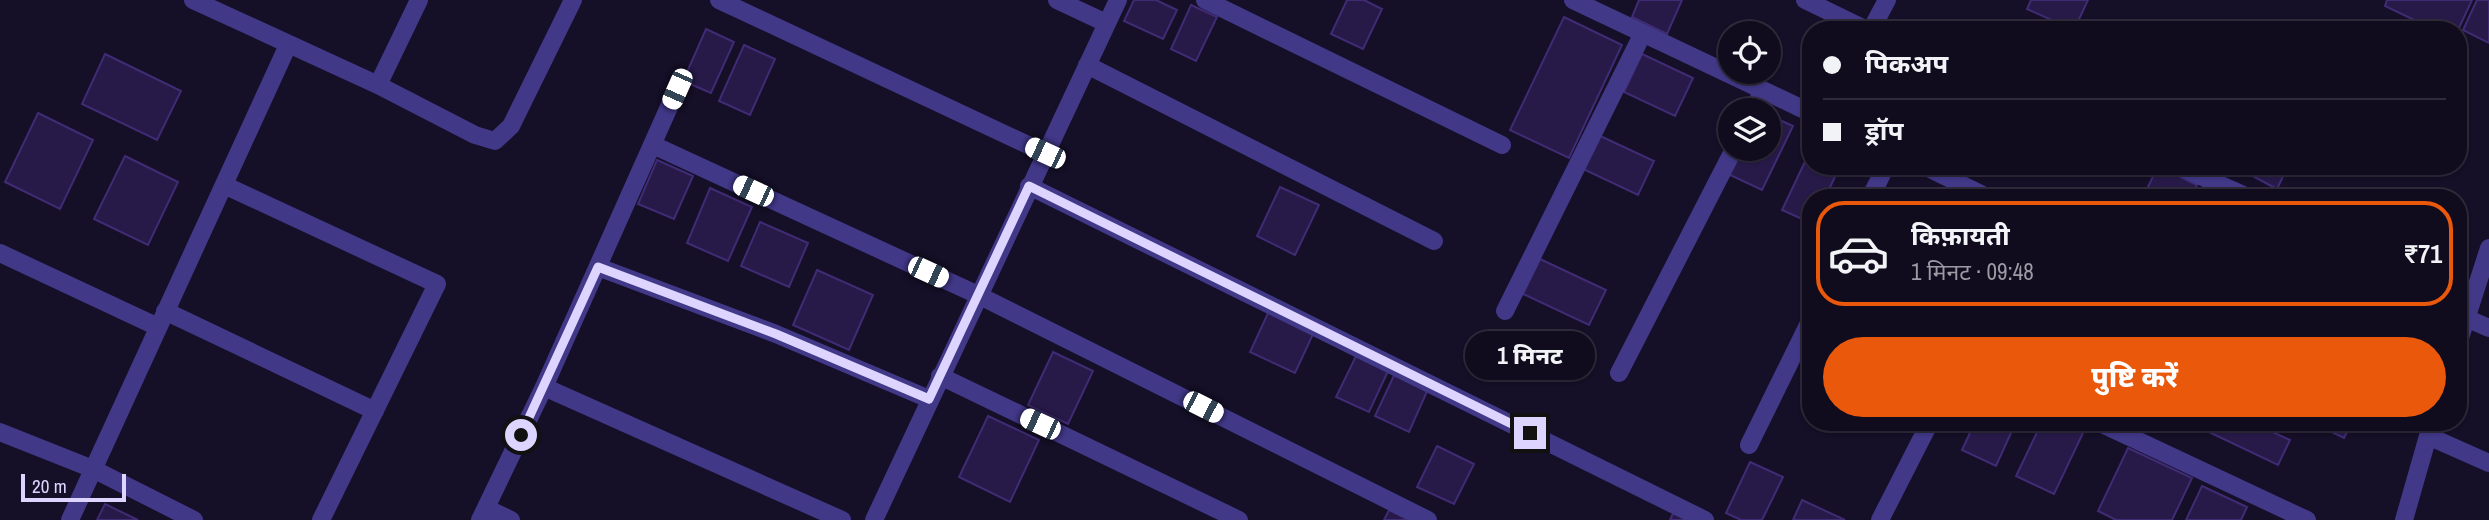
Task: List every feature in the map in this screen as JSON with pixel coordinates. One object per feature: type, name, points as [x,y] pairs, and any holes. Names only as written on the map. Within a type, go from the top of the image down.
[{"type":"street","points":[[193,0],[378,85],[475,135],[495,141],[511,126],[573,0]]},
{"type":"street","points":[[378,85],[419,0]]},
{"type":"street","points":[[719,0],[1045,153]]},
{"type":"street","points":[[1057,0],[1107,23]]},
{"type":"street","points":[[874,520],[1118,0]]},
{"type":"street","points":[[1205,0],[1502,145]]},
{"type":"street","points":[[1573,0],[1802,109]]},
{"type":"street","points":[[1805,0],[1850,21]]},
{"type":"street","points":[[1875,21],[1888,0]]},
{"type":"street","points":[[1505,311],[1643,33]]},
{"type":"street","points":[[70,520],[288,45]]},
{"type":"street","points":[[1087,65],[1434,241]]},
{"type":"street","points":[[511,520],[483,514],[544,387],[677,89]]},
{"type":"street","points":[[1759,98],[1763,91]]},
{"type":"street","points":[[653,145],[978,295],[1428,520]]},
{"type":"street","points":[[1619,373],[1728,161]]},
{"type":"street","points":[[1942,175],[1971,189]]},
{"type":"street","points":[[2198,175],[2229,189]]},
{"type":"street","points":[[224,185],[437,284],[321,520]]},
{"type":"street","points":[[1029,186],[1705,520]]},
{"type":"street","points":[[2467,291],[2489,248]]},
{"type":"street","points":[[0,253],[374,411]]},
{"type":"street","points":[[598,267],[776,334],[929,399]]},
{"type":"street","points":[[2467,318],[2489,328]]},
{"type":"street","points":[[1749,445],[1802,336]]},
{"type":"street","points":[[940,376],[1239,520]]},
{"type":"street","points":[[544,387],[842,520]]},
{"type":"street","points":[[1882,519],[1926,431]]},
{"type":"street","points":[[2117,431],[2307,520]]},
{"type":"street","points":[[2404,520],[2429,431]]},
{"type":"street","points":[[2433,431],[2489,463]]},
{"type":"street","points":[[0,432],[93,469],[194,520]]},
{"type":"building","points":[[1134,0],[1156,0],[1177,10],[1163,39],[1124,21]]},
{"type":"building","points":[[1347,0],[1364,0],[1382,9],[1363,49],[1331,34]]},
{"type":"building","points":[[1639,0],[1682,0],[1667,34],[1632,17]]},
{"type":"building","points":[[2031,0],[2088,0],[2078,21],[2054,21],[2027,9]]},
{"type":"building","points":[[2387,0],[2472,0],[2462,21],[2416,21],[2385,6]]},
{"type":"building","points":[[2477,0],[2489,0],[2489,43],[2467,32],[2467,21]]},
{"type":"building","points":[[1191,5],[1217,17],[1196,61],[1171,49]]},
{"type":"building","points":[[1564,17],[1622,45],[1569,158],[1510,130]]},
{"type":"building","points":[[706,29],[734,42],[711,93],[683,81]]},
{"type":"building","points":[[744,45],[775,59],[750,115],[719,101]]},
{"type":"building","points":[[105,54],[181,91],[157,140],[82,104]]},
{"type":"building","points":[[1642,54],[1693,78],[1675,116],[1624,92]]},
{"type":"building","points":[[38,113],[93,140],[60,209],[5,182]]},
{"type":"building","points":[[1781,120],[1793,126],[1781,151]]},
{"type":"building","points":[[1596,134],[1654,161],[1638,195],[1581,168]]},
{"type":"building","points":[[125,156],[178,182],[148,245],[94,219]]},
{"type":"building","points":[[657,160],[693,176],[674,219],[638,204]]},
{"type":"building","points":[[1734,161],[1776,161],[1762,190],[1728,174]]},
{"type":"building","points":[[1802,168],[1802,175],[1836,175],[1829,189],[1802,189],[1802,219],[1782,210]]},
{"type":"building","points":[[2154,175],[2176,175],[2197,185],[2195,189],[2147,189]]},
{"type":"building","points":[[2251,175],[2284,175],[2277,189]]},
{"type":"building","points":[[2210,182],[2222,189],[2207,189]]},
{"type":"building","points":[[1280,187],[1319,205],[1295,255],[1257,236]]},
{"type":"building","points":[[710,188],[752,207],[728,261],[687,243]]},
{"type":"building","points":[[760,222],[808,243],[789,287],[741,266]]},
{"type":"building","points":[[1540,259],[1606,290],[1589,325],[1523,294]]},
{"type":"building","points":[[817,270],[873,295],[849,350],[793,325]]},
{"type":"building","points":[[1269,311],[1314,332],[1295,373],[1250,352]]},
{"type":"building","points":[[1053,352],[1093,371],[1068,424],[1028,405]]},
{"type":"building","points":[[1357,354],[1389,369],[1369,412],[1336,397]]},
{"type":"building","points":[[1396,371],[1429,387],[1409,432],[1375,416]]},
{"type":"building","points":[[988,416],[1039,440],[1010,502],[959,477]]},
{"type":"building","points":[[1971,431],[2012,431],[1996,466],[1962,450]]},
{"type":"building","points":[[2038,431],[2083,433],[2054,494],[2016,476]]},
{"type":"building","points":[[2207,431],[2270,431],[2290,440],[2278,465]]},
{"type":"building","points":[[2329,431],[2348,431],[2344,438]]},
{"type":"building","points":[[1437,446],[1474,464],[1454,504],[1417,487]]},
{"type":"building","points":[[2128,448],[2192,478],[2172,520],[2116,520],[2098,511]]},
{"type":"building","points":[[1750,462],[1783,477],[1762,520],[1741,520],[1726,513]]},
{"type":"building","points":[[2202,486],[2247,507],[2241,520],[2186,520]]},
{"type":"building","points":[[1802,500],[1845,520],[1793,520]]},
{"type":"building","points":[[105,504],[138,520],[97,520]]},
{"type":"building","points":[[1675,509],[1699,520],[1670,520]]},
{"type":"building","points":[[1389,510],[1409,520],[1384,520]]},
{"type":"route","points":[[521,435],[598,267],[776,334],[929,399],[1029,186],[1530,433]]}]
